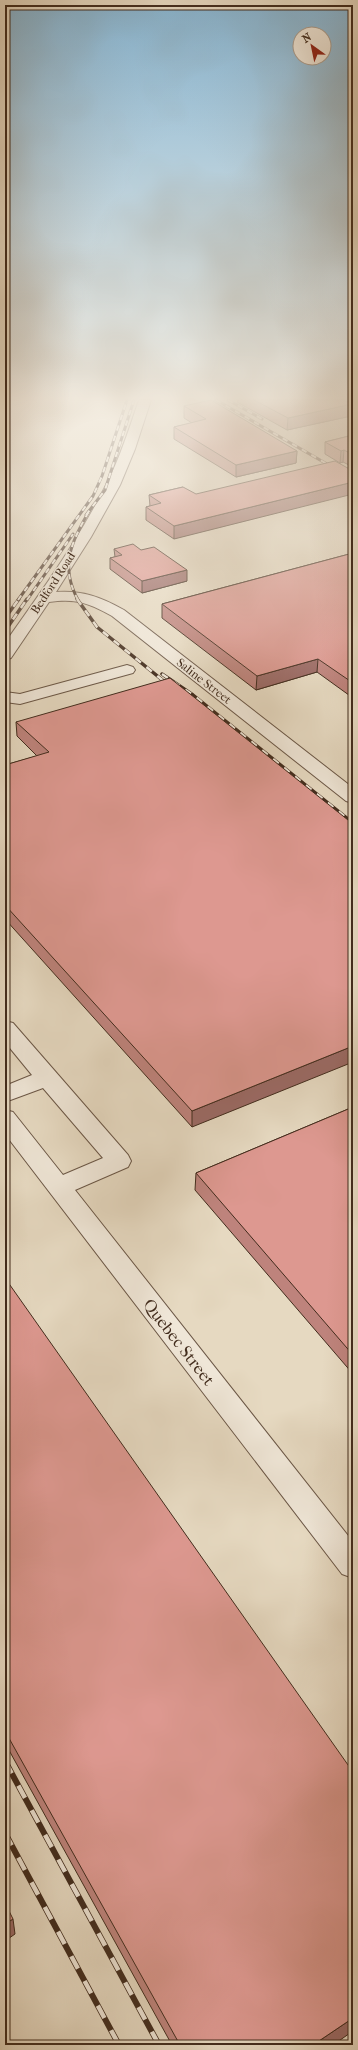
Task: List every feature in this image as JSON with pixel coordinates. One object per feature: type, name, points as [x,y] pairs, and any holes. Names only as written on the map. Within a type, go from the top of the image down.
[{"type":"street","name":"Bedford Road","points":[[5,655],[68,562],[108,496]]},
{"type":"street","name":"Saline Street","points":[[44,598],[69,594],[91,598],[118,613],[193,664],[353,797]]},
{"type":"street","points":[[130,608],[193,664],[246,696]]},
{"type":"street","points":[[5,697],[20,699],[127,670]]},
{"type":"street","points":[[5,1028],[119,1161],[59,1187]]},
{"type":"street","points":[[5,1094],[47,1078]]},
{"type":"street","name":"Quebec Street","points":[[5,1118],[353,1565]]},
{"type":"building","points":[[150,496],[297,496],[174,526],[146,507],[161,503]]},
{"type":"building","points":[[133,544],[141,550],[154,547],[187,570],[142,581],[110,558],[122,555],[114,549]]},
{"type":"building","points":[[353,553],[353,683],[318,659],[257,676],[162,604]]},
{"type":"building","points":[[170,678],[353,824],[353,1046],[192,1111],[5,905],[5,765],[49,752],[16,722]]},
{"type":"building","points":[[353,1107],[353,1355],[196,1173]]},
{"type":"building","points":[[5,1278],[353,1772],[353,2018],[313,2045],[180,2045],[5,1731]]},
{"type":"building","points":[[5,1903],[13,1919],[5,1924]]},
{"type":"railway","points":[[18,600],[93,496]]},
{"type":"railway","points":[[89,511],[101,496]]},
{"type":"railway","points":[[78,600],[69,576],[70,554],[77,533],[89,511]]},
{"type":"railway","points":[[86,515],[89,511]]},
{"type":"railway","points":[[27,600],[73,534]]},
{"type":"railway","points":[[5,618],[19,599]]},
{"type":"railway","points":[[5,631],[27,599]]},
{"type":"railway","points":[[77,599],[97,627],[171,687]]},
{"type":"railway","points":[[162,674],[193,695],[353,823]]},
{"type":"railway","points":[[5,1761],[159,2045]]},
{"type":"railway","points":[[5,1833],[119,2045]]}]
